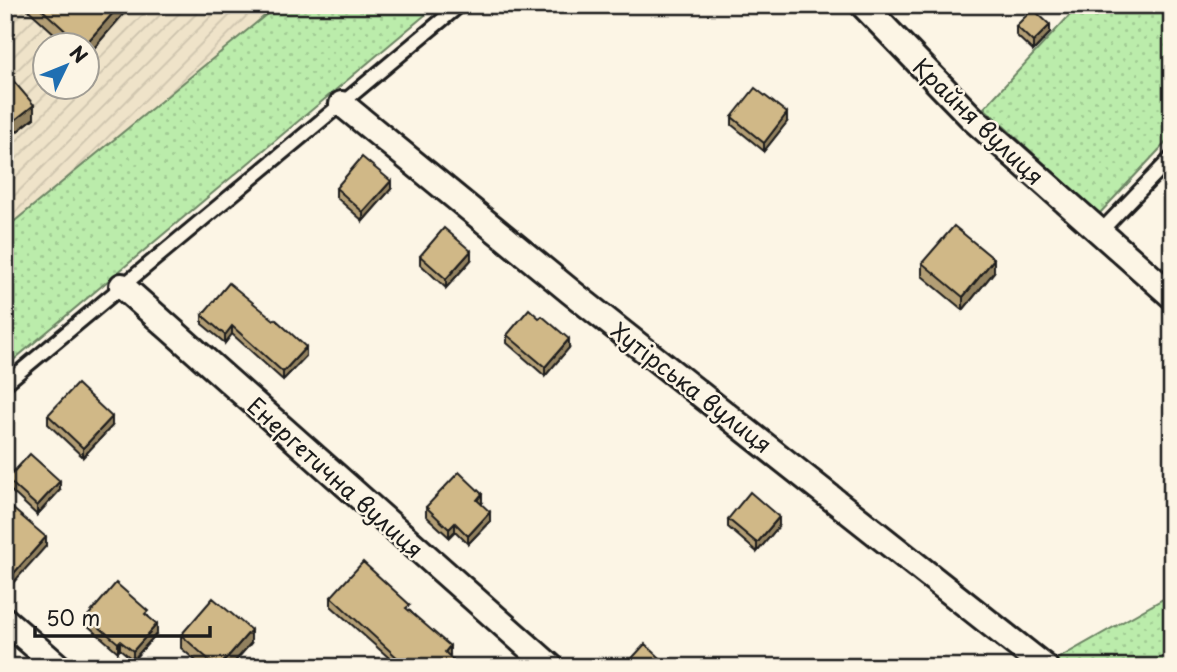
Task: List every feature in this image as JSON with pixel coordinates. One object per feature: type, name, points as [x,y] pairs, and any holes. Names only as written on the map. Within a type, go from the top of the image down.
[{"type":"street","name":"Крайня вулиця","points":[[863,5],[973,119],[1172,296]]},
{"type":"street","name":"Хутірська вулиця","points":[[342,104],[593,309],[1045,667]]},
{"type":"street","name":"Енергетична вулиця","points":[[122,286],[551,667]]},
{"type":"street","points":[[5,620],[59,667]]},
{"type":"lane","points":[[5,384],[460,5]]},
{"type":"lane","points":[[1099,233],[1172,157]]},
{"type":"shaded area","points":[[5,5],[278,5],[5,229]]},
{"type":"green space","points":[[278,5],[437,5],[5,367],[5,229]]},
{"type":"green space","points":[[1079,5],[1172,5],[1172,136],[1099,214],[984,108]]},
{"type":"green space","points":[[1172,594],[1172,667],[1061,667],[1054,661]]},
{"type":"building","points":[[37,5],[120,5],[96,32],[67,32]]},
{"type":"building","points":[[1033,9],[1050,25],[1033,42],[1016,26]]},
{"type":"building","points":[[5,71],[34,105],[15,120],[5,109]]},
{"type":"building","points":[[755,88],[787,113],[764,143],[732,117]]},
{"type":"building","points":[[362,157],[391,181],[363,212],[336,188]]},
{"type":"building","points":[[954,226],[994,259],[963,297],[922,263]]},
{"type":"building","points":[[444,228],[471,251],[446,279],[420,256]]},
{"type":"building","points":[[229,283],[306,347],[283,372],[232,326],[225,335],[202,315]]},
{"type":"building","points":[[529,309],[539,318],[542,316],[569,339],[545,367],[507,335]]},
{"type":"building","points":[[77,384],[112,417],[83,448],[48,415]]},
{"type":"building","points":[[30,454],[60,481],[37,506],[7,479]]},
{"type":"building","points":[[459,472],[482,494],[477,500],[490,512],[468,536],[455,523],[449,529],[426,507]]},
{"type":"building","points":[[750,492],[779,517],[757,543],[728,519]]},
{"type":"building","points":[[12,508],[46,537],[5,583],[5,516]]},
{"type":"building","points":[[363,562],[410,605],[406,608],[450,646],[445,652],[453,660],[448,667],[395,667],[401,661],[331,597]]},
{"type":"building","points":[[116,583],[148,611],[145,614],[157,624],[133,651],[120,641],[118,643],[87,617]]},
{"type":"building","points":[[213,598],[251,630],[219,667],[181,635]]},
{"type":"building","points":[[645,644],[670,667],[624,667]]}]
